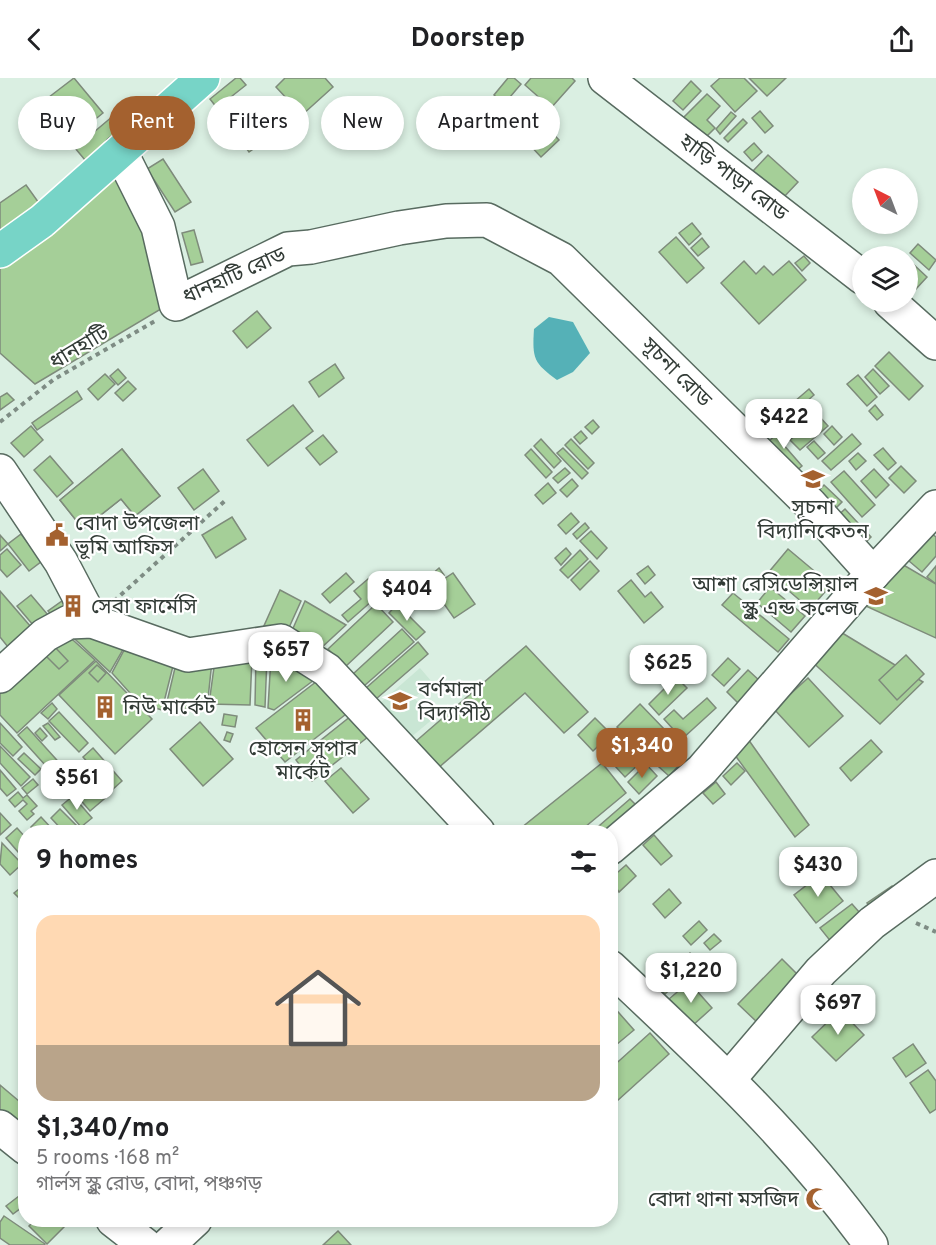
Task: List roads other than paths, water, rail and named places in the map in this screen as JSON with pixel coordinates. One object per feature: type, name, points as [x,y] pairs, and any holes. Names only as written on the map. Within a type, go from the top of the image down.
[{"type":"main road","points":[[0,251],[42,221],[203,78]]},
{"type":"street","name":"হাড়ি পাড়া রোড","points":[[605,78],[852,269]]},
{"type":"street","name":"ধানহাটি রোড","points":[[120,151],[140,186],[158,227],[176,304],[288,249],[434,223],[488,220]]},
{"type":"street","name":"সূচনা রোড","points":[[488,220],[561,259],[794,488],[873,574]]},
{"type":"street","points":[[901,312],[936,343]]},
{"type":"street","points":[[0,471],[61,562],[92,621]]},
{"type":"street","points":[[618,841],[702,770],[873,574],[936,507]]},
{"type":"street","points":[[0,676],[45,636],[69,622],[92,621],[188,655],[281,641],[327,670],[471,825]]},
{"type":"street","points":[[729,1079],[821,971],[872,923],[936,876]]},
{"type":"street","points":[[618,975],[756,1105],[832,1191],[871,1245]]},
{"type":"street","points":[[0,1127],[18,1142]]},
{"type":"street","points":[[122,1227],[145,1245]]},
{"type":"street","points":[[168,1245],[187,1227]]},
{"type":"water","points":[[549,317],[573,322],[590,353],[573,372],[557,380],[543,369],[534,354],[534,329]]},
{"type":"place","name":"সূচনা বিদ্যানিকেতন","points":[[813,479]]},
{"type":"place","name":"বোদা উপজেলা ভূমি আফিস","points":[[57,535]]},
{"type":"place","name":"আশা রেসিডেন্সিয়াল স্কুল এন্ড কলেজ","points":[[876,596]]},
{"type":"place","name":"সেবা ফার্মেসি","points":[[73,606]]},
{"type":"place","name":"বর্ণমালা বিদ্যাপীঠ","points":[[400,701]]},
{"type":"place","name":"নিউ মার্কেট","points":[[105,707]]},
{"type":"place","name":"হোসেন সুপার মার্কেট","points":[[303,720]]},
{"type":"place","name":"বোদা থানা মসজিদ","points":[[817,1199]]}]
